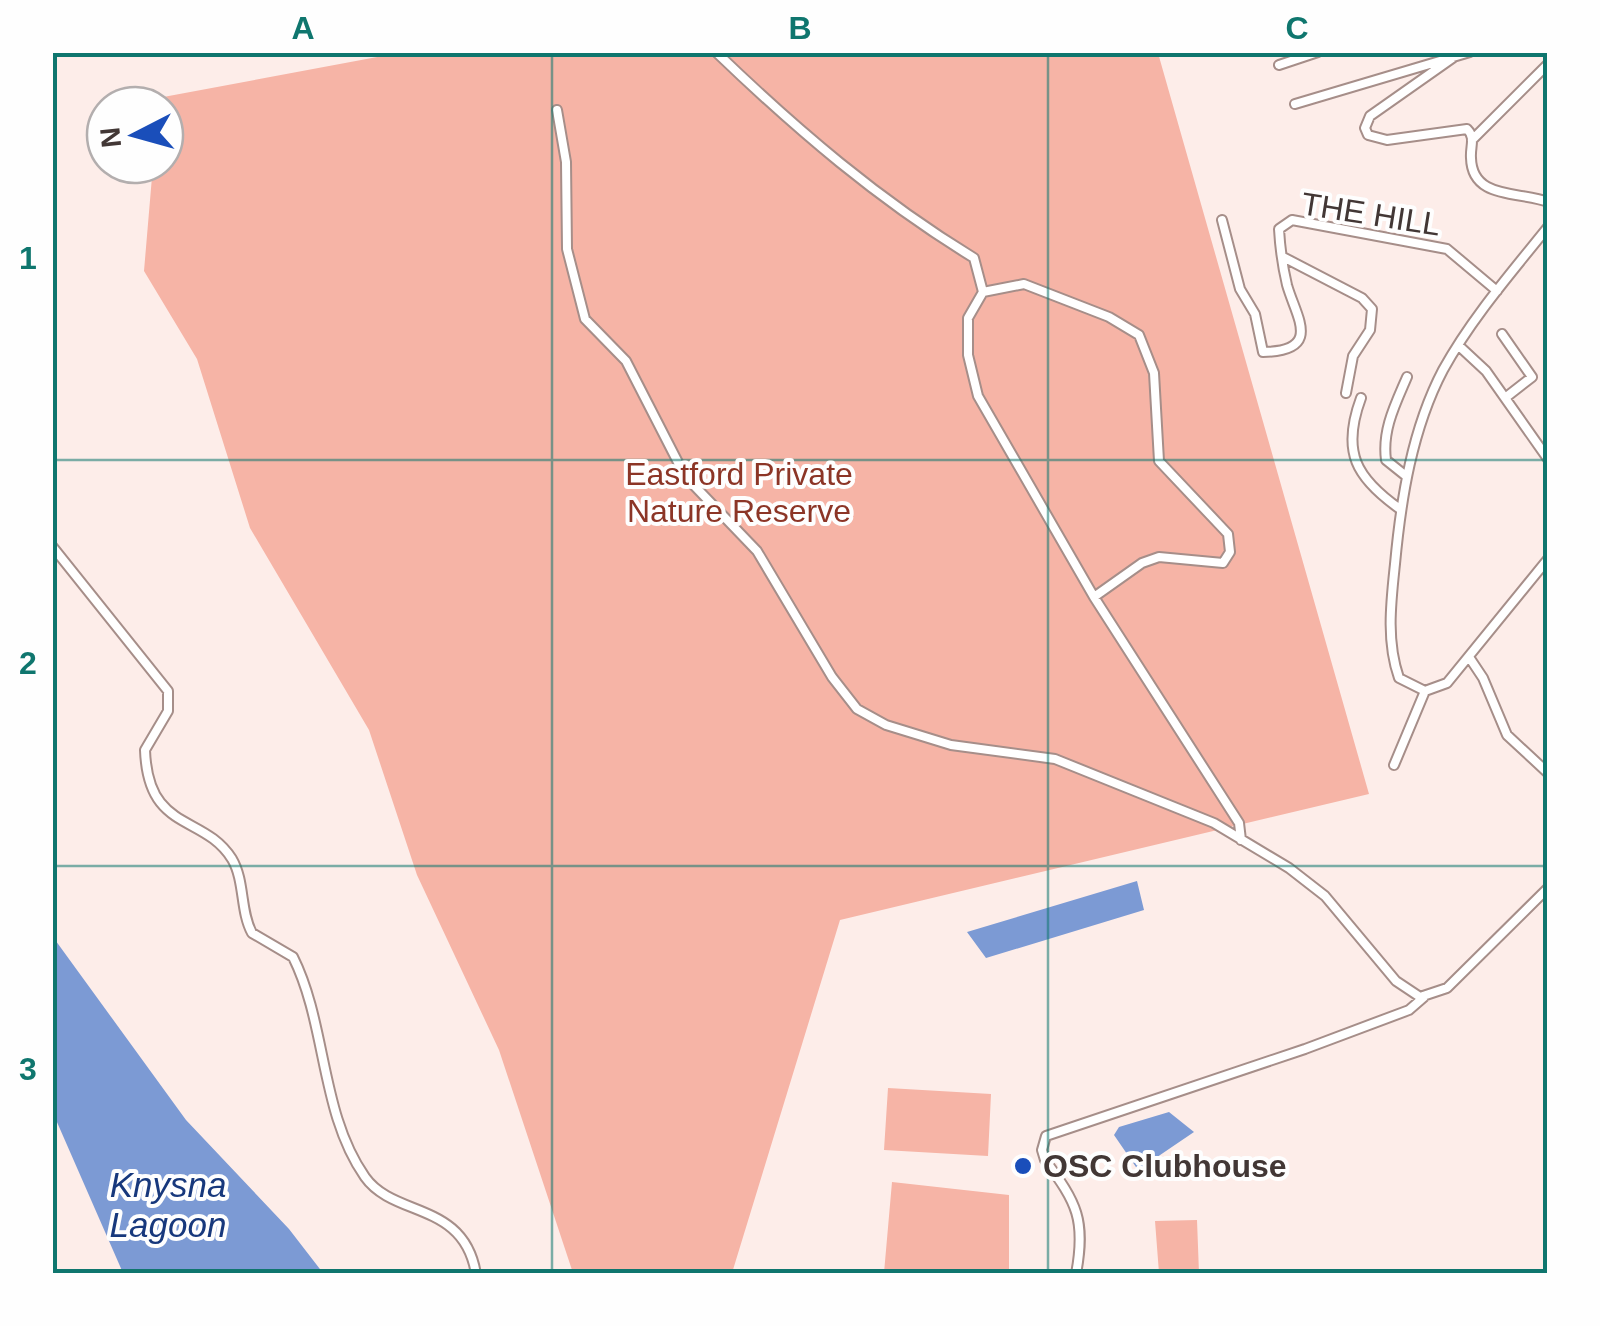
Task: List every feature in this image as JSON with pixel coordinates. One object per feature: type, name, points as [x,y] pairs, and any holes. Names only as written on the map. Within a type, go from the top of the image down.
[{"type":"street","points":[[716,52],[836,163],[902,214],[974,258],[983,292],[968,318],[968,355],[978,396],[1094,597],[1239,823],[1241,841]]},
{"type":"street","points":[[1279,65],[1318,52]]},
{"type":"street","points":[[1295,104],[1470,52]]},
{"type":"street","points":[[1458,54],[1370,116],[1365,128],[1368,135],[1387,140],[1467,129],[1472,140],[1472,169],[1488,188],[1548,202]]},
{"type":"street","points":[[1472,140],[1548,64]]},
{"type":"street","points":[[557,110],[566,162],[566,249],[585,319],[626,360],[685,476],[757,551],[832,676],[857,709],[886,725],[951,745],[1055,759],[1214,823],[1290,868],[1325,896],[1396,981],[1424,997]]},
{"type":"street","name":"THE HILL","points":[[1222,220],[1240,289],[1255,314],[1263,352],[1279,352],[1297,342],[1301,333],[1303,323],[1287,285],[1279,229],[1292,220],[1420,240],[1447,249],[1497,291]]},
{"type":"street","points":[[1548,227],[1497,291],[1441,374],[1406,476],[1390,614],[1392,659],[1407,686],[1425,691],[1447,683],[1548,559]]},
{"type":"street","points":[[1283,257],[1362,298],[1372,310],[1370,330],[1353,356],[1346,392]]},
{"type":"street","points":[[983,292],[1024,284],[1110,317],[1139,335],[1154,373],[1158,461],[1228,534],[1230,552],[1222,564],[1159,557],[1142,563],[1094,597]]},
{"type":"street","points":[[1502,334],[1532,377],[1527,385],[1505,398]]},
{"type":"street","points":[[1458,345],[1505,398],[1548,459]]},
{"type":"street","points":[[1406,476],[1386,460],[1384,447],[1391,413],[1407,378]]},
{"type":"street","points":[[1361,398],[1354,418],[1358,470],[1374,491],[1400,509]]},
{"type":"street","points":[[52,546],[168,690],[168,711],[145,750],[154,791],[170,814],[229,854],[252,934],[293,957],[346,1142],[365,1176],[374,1187],[441,1219],[465,1242],[476,1274]]},
{"type":"street","points":[[1469,657],[1484,678],[1507,735],[1548,773]]},
{"type":"street","points":[[1394,765],[1425,691]]},
{"type":"street","points":[[1076,1274],[1082,1244],[1080,1214],[1044,1160],[1046,1136],[1408,1010],[1453,983],[1548,888]]},
{"type":"green space","name":"Eastford Private Nature Reserve","points":[[404,52],[1158,53],[1369,794],[840,920],[732,1273],[573,1273],[499,1050],[417,875],[369,730],[250,528],[197,359],[144,271],[151,185],[185,185],[185,93]]},
{"type":"green space","points":[[888,1088],[991,1094],[988,1156],[884,1150]]},
{"type":"green space","points":[[892,1182],[1009,1195],[1009,1273],[884,1273]]},
{"type":"green space","points":[[1197,1220],[1199,1273],[1159,1273],[1155,1221]]},
{"type":"water","points":[[1137,881],[1144,910],[986,958],[967,932]]},
{"type":"water","name":"Knysna Lagoon","points":[[53,937],[186,1120],[289,1229],[323,1273],[123,1273],[53,1113]]},
{"type":"water","points":[[1169,1112],[1194,1132],[1138,1170],[1114,1135],[1119,1127]]},
{"type":"place","name":"OSC Clubhouse","points":[[1023,1166]]}]
